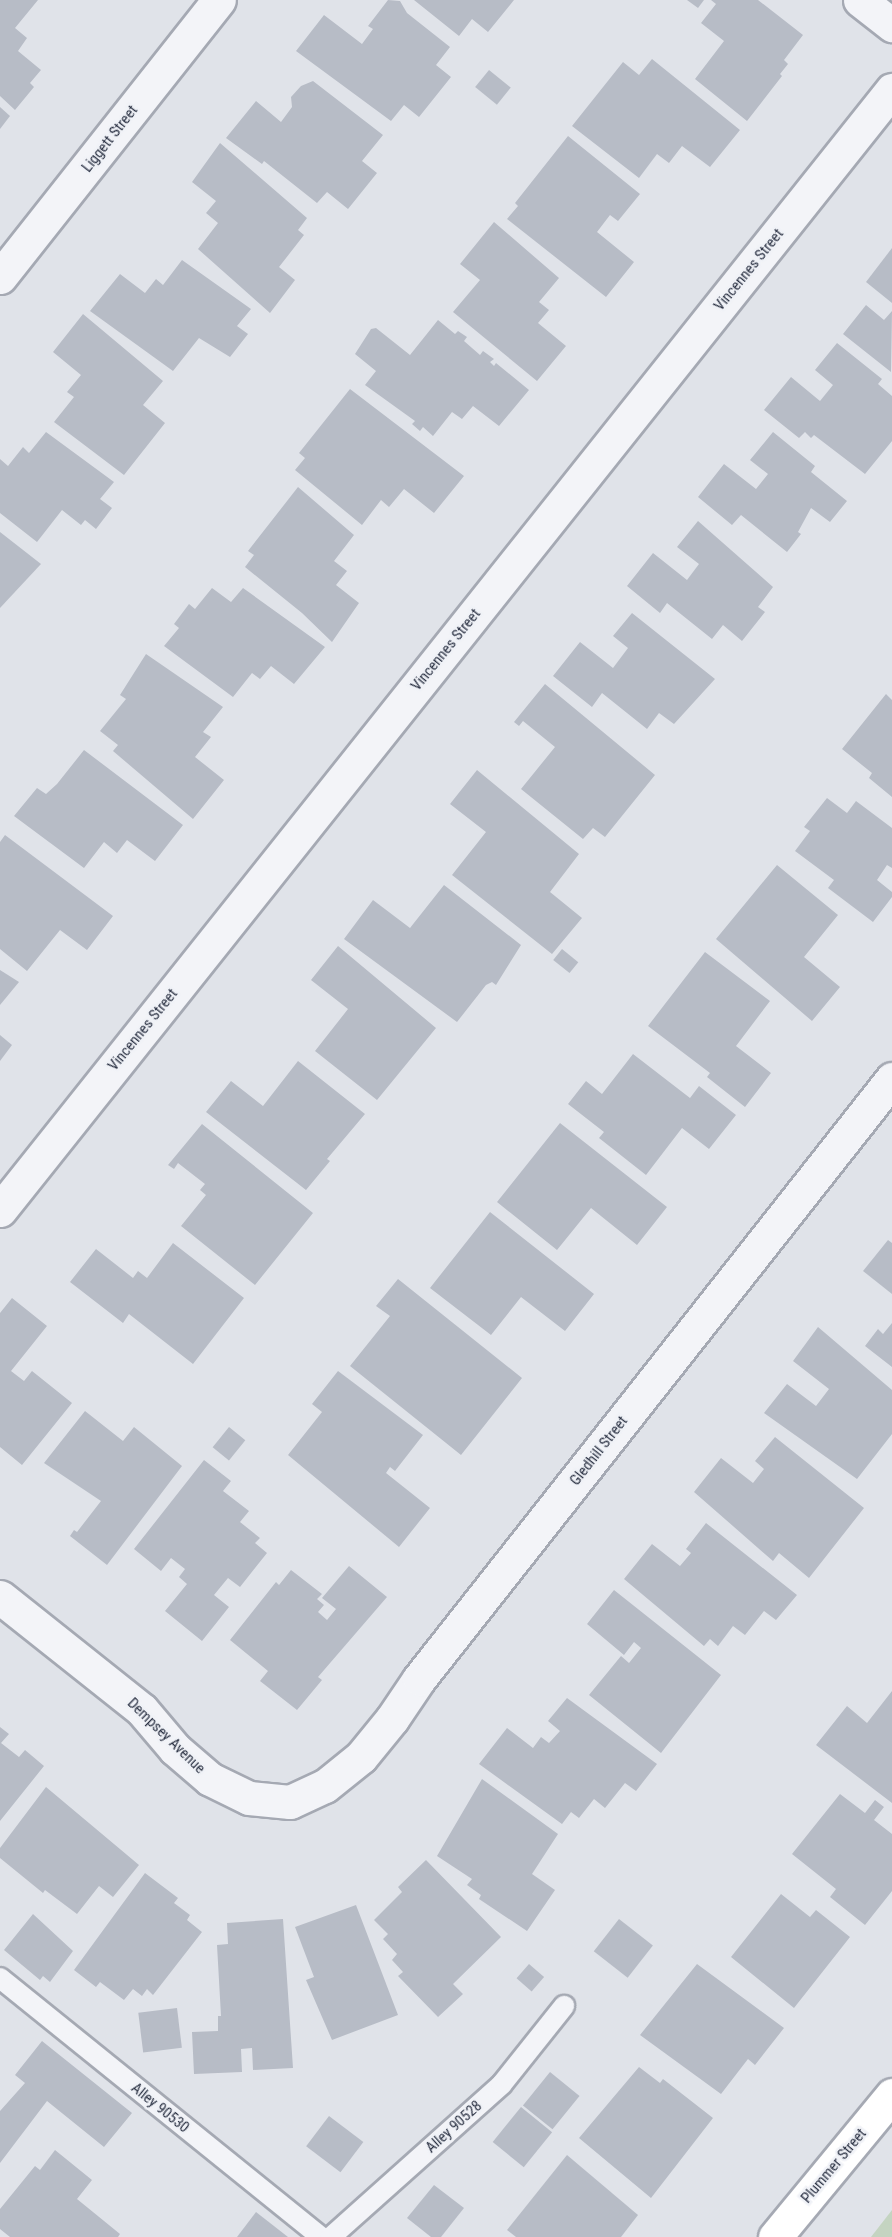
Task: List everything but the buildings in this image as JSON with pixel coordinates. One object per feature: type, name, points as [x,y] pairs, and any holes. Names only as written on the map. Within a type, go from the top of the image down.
[{"type":"main road","name":"Plummer Street","points":[[775,2237],[892,2095]]},
{"type":"street","name":"Liggett Street","points":[[0,277],[219,0]]},
{"type":"street","points":[[860,0],[892,25]]},
{"type":"street","name":"Vincennes Street","points":[[0,1210],[892,90]]},
{"type":"street","name":"Gledhill Street","points":[[290,1802],[325,1786],[361,1757],[892,1079]]},
{"type":"street","name":"Dempsey Avenue","points":[[0,1597],[142,1710],[175,1749],[210,1779],[249,1798],[290,1802]]},
{"type":"lane","name":"Alley 90530","points":[[0,1978],[321,2237]]},
{"type":"lane","name":"Alley 90528","points":[[331,2237],[502,2084],[564,2006]]},
{"type":"green space","points":[[892,2210],[892,2237],[871,2237]]}]
